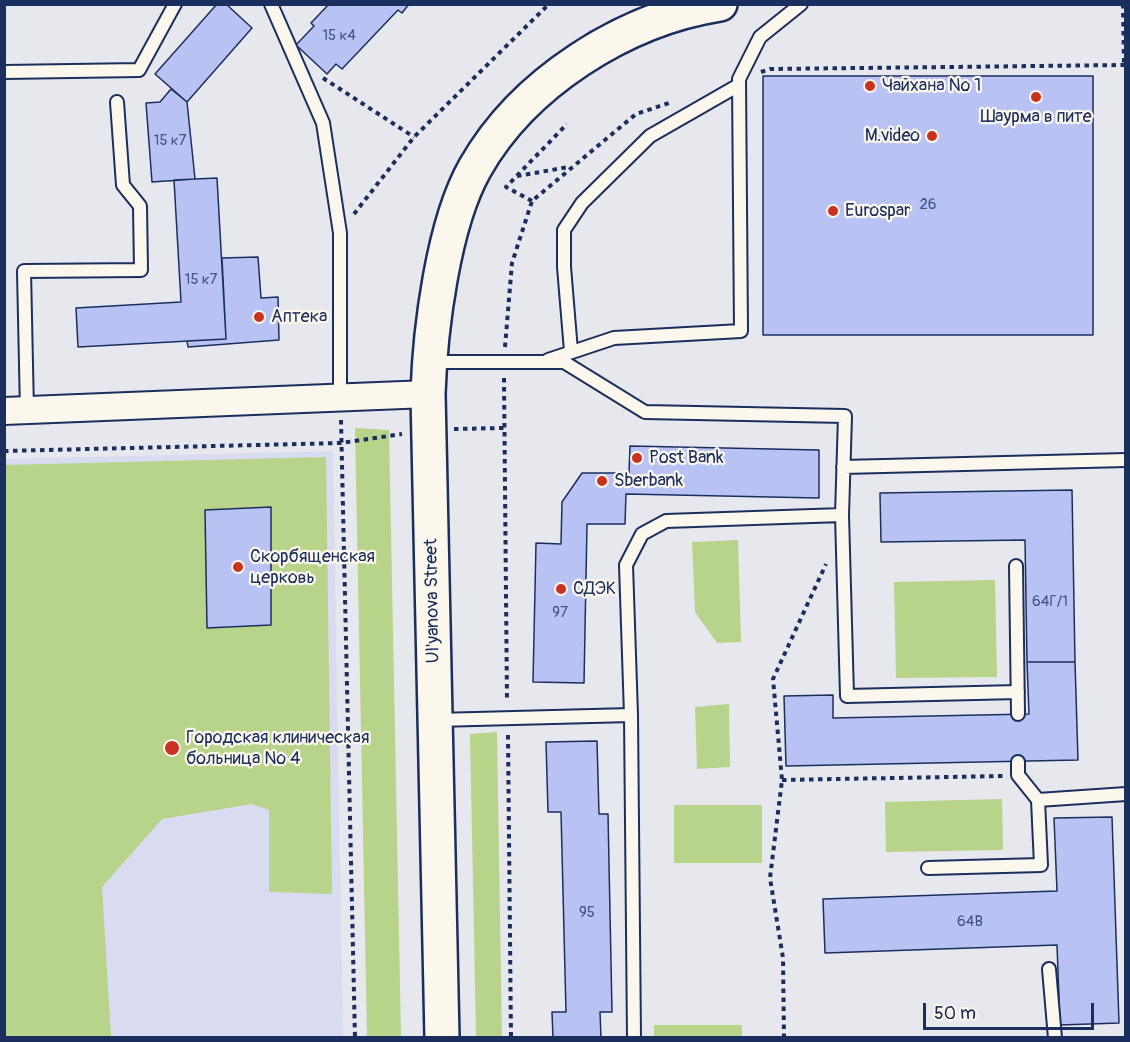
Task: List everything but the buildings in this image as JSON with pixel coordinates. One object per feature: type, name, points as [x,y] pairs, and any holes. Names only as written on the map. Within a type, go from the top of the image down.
[{"type":"main road","name":"Ul'yanova Street","points":[[442,1038],[428,378],[449,235],[474,170],[495,138],[527,102],[557,76],[643,25],[690,9],[720,4]]},
{"type":"street","points":[[16,411],[340,396],[428,378]]},
{"type":"lane","points":[[4,72],[140,70],[175,4]]},
{"type":"lane","points":[[271,4],[292,58],[323,123],[340,233],[340,396]]},
{"type":"lane","points":[[542,362],[614,338],[741,331],[739,79],[760,37],[801,4]]},
{"type":"lane","points":[[571,351],[564,267],[564,230],[582,203],[650,136],[739,85]]},
{"type":"lane","points":[[16,411],[24,271],[141,270],[140,206],[123,185],[117,102]]},
{"type":"lane","points":[[428,378],[542,362],[564,362],[645,412],[845,416],[842,528],[847,696],[1018,692]]},
{"type":"lane","points":[[843,467],[1125,460]]},
{"type":"lane","points":[[634,1038],[631,715],[626,565],[642,534],[666,521],[842,515]]},
{"type":"lane","points":[[1016,566],[1018,714]]},
{"type":"lane","points":[[436,720],[631,715]]},
{"type":"lane","points":[[928,868],[1041,865],[1038,800],[1018,775],[1018,762]]},
{"type":"lane","points":[[1038,800],[1125,794]]},
{"type":"lane","points":[[1049,969],[1054,1038]]},
{"type":"path","points":[[340,233],[414,137],[549,4]]},
{"type":"path","points":[[1123,4],[1125,64]]},
{"type":"path","points":[[292,58],[414,137]]},
{"type":"path","points":[[532,201],[506,187],[567,124]]},
{"type":"path","points":[[517,176],[571,167]]},
{"type":"path","points":[[340,396],[355,1038]]},
{"type":"path","points":[[4,451],[341,443],[429,430],[504,428]]},
{"type":"path","points":[[784,1038],[783,958],[770,878],[782,780],[773,679],[842,528]]},
{"type":"path","points":[[782,780],[1018,775]]},
{"type":"shaded area","name":"Городская клиническая больница № 4","points":[[333,451],[343,1037],[5,1037],[4,459]]},
{"type":"green space","points":[[355,428],[389,430],[401,1037],[367,1037]]},
{"type":"green space","name":"Городская клиническая больница № 4","points":[[326,457],[332,894],[269,892],[269,810],[252,804],[162,819],[102,887],[111,1037],[5,1037],[4,465]]},
{"type":"green space","points":[[738,540],[741,642],[717,643],[695,612],[692,542]]},
{"type":"green space","points":[[995,580],[997,677],[896,678],[894,582]]},
{"type":"green space","points":[[729,704],[730,767],[697,769],[695,707]]},
{"type":"green space","points":[[497,732],[502,1037],[476,1037],[470,734]]},
{"type":"green space","points":[[1002,799],[1003,850],[886,852],[885,802]]},
{"type":"green space","points":[[674,805],[762,805],[762,863],[674,863]]},
{"type":"green space","points":[[654,1025],[742,1025],[742,1037],[654,1037]]},
{"type":"place","name":"Чайхана № 1","points":[[870,86]]},
{"type":"place","name":"Шаурма в пите","points":[[1036,97]]},
{"type":"place","name":"M.video","points":[[932,136]]},
{"type":"place","name":"Eurospar","points":[[833,211]]},
{"type":"place","name":"Аптека","points":[[259,317]]},
{"type":"place","name":"Post Bank","points":[[637,458]]},
{"type":"place","name":"Sberbank","points":[[602,481]]},
{"type":"place","name":"Скорбященская церковь","points":[[238,567]]},
{"type":"place","name":"СДЭК","points":[[561,589]]},
{"type":"place","name":"Городская клиническая больница № 4","points":[[172,748]]}]
